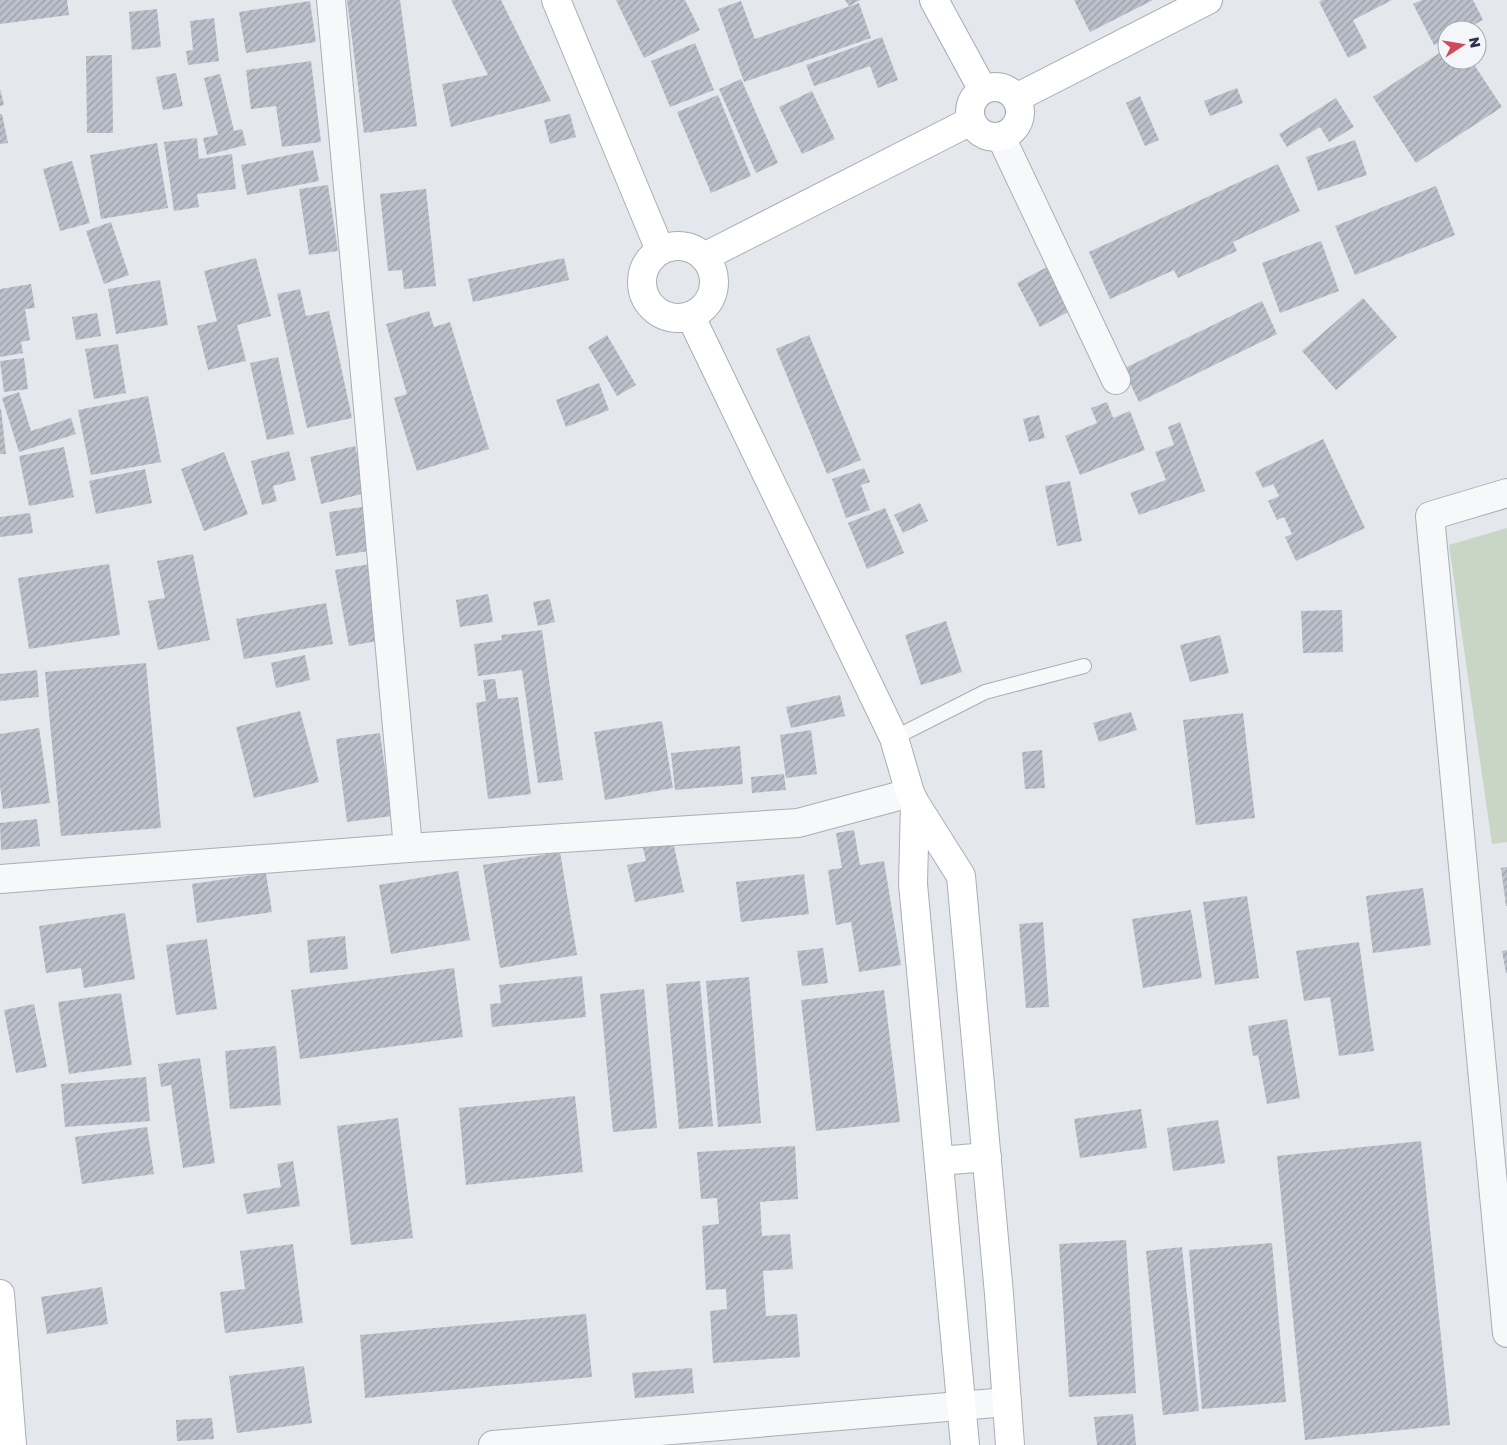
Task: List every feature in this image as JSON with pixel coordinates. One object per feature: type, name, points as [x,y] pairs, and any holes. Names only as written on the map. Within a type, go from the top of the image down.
[{"type":"street","points":[[331,0],[408,848]]},
{"type":"street","points":[[556,0],[660,250]]},
{"type":"street","points":[[934,0],[983,90]]},
{"type":"street","points":[[1016,98],[1208,0]]},
{"type":"street","points":[[995,87],[1007,89],[1016,98],[1020,109],[1019,121],[1012,131],[1001,137],[990,137],[978,131],[971,121],[970,109],[974,98],[983,90],[995,87]]},
{"type":"street","points":[[704,257],[971,121]]},
{"type":"street","points":[[1001,137],[1116,380]]},
{"type":"street","points":[[672,246],[683,246],[694,250],[704,257],[712,269],[714,283],[711,297],[704,309],[691,317],[680,319],[667,318],[656,312],[648,304],[643,292],[644,268],[660,250],[672,246]]},
{"type":"street","points":[[691,317],[894,738],[912,798],[961,876],[1010,1445]]},
{"type":"street","points":[[1507,493],[1430,516],[1496,1097],[1507,1333]]},
{"type":"street","points":[[0,879],[408,848],[798,823],[912,798]]},
{"type":"street","points":[[912,798],[913,884],[965,1445]]},
{"type":"street","points":[[939,1161],[986,1157]]},
{"type":"street","points":[[0,1294],[12,1445]]},
{"type":"street","points":[[493,1445],[1007,1402]]},
{"type":"lane","points":[[894,738],[985,692],[1084,666]]},
{"type":"green space","points":[[1507,528],[1507,842],[1492,844],[1449,545]]},
{"type":"building","points":[[0,0],[67,0],[69,15],[0,24]]},
{"type":"building","points":[[347,0],[400,0],[417,126],[364,133]]},
{"type":"building","points":[[451,0],[501,0],[551,101],[451,127],[442,84],[488,75]]},
{"type":"building","points":[[616,0],[685,0],[700,30],[644,58]]},
{"type":"building","points":[[845,0],[860,0],[849,6]]},
{"type":"building","points":[[1074,0],[1153,0],[1090,32]]},
{"type":"building","points":[[1322,0],[1392,0],[1353,20],[1367,48],[1348,58],[1319,2]]},
{"type":"building","points":[[1422,0],[1473,0],[1483,20],[1437,20],[1437,43],[1434,45],[1413,4]]},
{"type":"building","points":[[310,1],[316,42],[246,53],[239,12]]},
{"type":"building","points":[[741,1],[755,39],[859,3],[871,38],[744,82],[718,9]]},
{"type":"building","points":[[157,9],[161,47],[132,50],[129,12]]},
{"type":"building","points":[[214,18],[219,61],[188,65],[186,51],[193,50],[190,21]]},
{"type":"building","points":[[882,37],[898,80],[878,88],[870,66],[814,86],[806,65]]},
{"type":"building","points":[[695,43],[714,90],[670,107],[651,61]]},
{"type":"building","points":[[112,55],[113,133],[87,133],[86,56]]},
{"type":"building","points":[[1437,55],[1437,70],[1478,70],[1502,107],[1416,163],[1373,97]]},
{"type":"building","points":[[311,61],[321,142],[282,147],[276,106],[251,109],[246,70]]},
{"type":"building","points":[[176,73],[183,106],[163,110],[156,77]]},
{"type":"building","points":[[220,74],[234,131],[242,129],[246,145],[207,155],[203,138],[218,135],[204,78]]},
{"type":"building","points":[[741,79],[778,163],[756,173],[719,89]]},
{"type":"building","points":[[1237,88],[1243,103],[1210,116],[1204,101]]},
{"type":"building","points":[[0,89],[4,105],[0,106]]},
{"type":"building","points":[[812,91],[835,139],[802,154],[779,107]]},
{"type":"building","points":[[718,95],[751,176],[711,193],[677,112]]},
{"type":"building","points":[[1140,96],[1159,140],[1145,146],[1126,103]]},
{"type":"building","points":[[1336,98],[1354,127],[1329,142],[1320,127],[1287,147],[1279,134]]},
{"type":"building","points":[[0,114],[2,114],[8,143],[0,144]]},
{"type":"building","points":[[570,114],[576,137],[550,144],[544,120]]},
{"type":"building","points":[[197,138],[199,159],[232,154],[236,189],[197,194],[199,207],[174,211],[164,142]]},
{"type":"building","points":[[1355,140],[1367,175],[1318,191],[1306,157]]},
{"type":"building","points":[[157,143],[168,208],[101,219],[90,155]]},
{"type":"building","points":[[313,150],[319,181],[247,195],[241,165]]},
{"type":"building","points":[[72,161],[90,223],[60,231],[43,169]]},
{"type":"building","points":[[1278,164],[1300,211],[1233,242],[1237,251],[1178,278],[1174,270],[1110,299],[1089,252]]},
{"type":"building","points":[[328,185],[338,251],[309,255],[299,189]]},
{"type":"building","points":[[1436,186],[1455,235],[1355,275],[1335,226]]},
{"type":"building","points":[[426,189],[436,286],[404,289],[402,270],[388,271],[380,194]]},
{"type":"building","points":[[111,222],[129,275],[104,284],[86,231]]},
{"type":"building","points":[[1321,241],[1339,291],[1280,313],[1262,263]]},
{"type":"building","points":[[256,258],[271,316],[237,325],[246,361],[208,370],[197,326],[217,321],[204,271]]},
{"type":"building","points":[[564,258],[569,280],[473,302],[468,279]]},
{"type":"building","points":[[1047,267],[1070,311],[1040,327],[1017,283]]},
{"type":"building","points":[[160,280],[168,325],[116,334],[108,289]]},
{"type":"building","points":[[31,284],[35,308],[25,309],[30,340],[21,342],[23,353],[0,357],[0,289]]},
{"type":"building","points":[[300,289],[306,316],[329,311],[352,418],[307,428],[277,294]]},
{"type":"building","points":[[1363,298],[1397,337],[1336,390],[1302,351]]},
{"type":"building","points":[[1262,301],[1277,334],[1139,402],[1123,369]]},
{"type":"building","points":[[429,311],[434,327],[450,322],[489,449],[417,471],[394,398],[407,394],[386,324]]},
{"type":"building","points":[[97,313],[101,336],[76,340],[72,317]]},
{"type":"building","points":[[607,335],[636,385],[617,396],[588,347]]},
{"type":"building","points":[[809,335],[861,460],[827,474],[776,349]]},
{"type":"building","points":[[118,344],[126,393],[94,399],[85,349]]},
{"type":"building","points":[[278,357],[294,434],[267,440],[250,363]]},
{"type":"building","points":[[24,358],[28,389],[4,392],[0,361]]},
{"type":"building","points":[[599,383],[609,410],[566,427],[556,400]]},
{"type":"building","points":[[19,392],[31,431],[71,418],[76,434],[19,452],[2,398]]},
{"type":"building","points":[[148,396],[161,462],[91,475],[78,410]]},
{"type":"building","points":[[1107,402],[1113,418],[1130,411],[1145,450],[1080,475],[1065,436],[1097,423],[1091,408]]},
{"type":"building","points":[[1,409],[6,454],[0,454]]},
{"type":"building","points":[[1039,415],[1045,438],[1029,442],[1023,419]]},
{"type":"building","points":[[1180,422],[1205,491],[1139,515],[1130,493],[1166,480],[1155,452],[1174,445],[1168,427]]},
{"type":"building","points":[[1323,439],[1365,528],[1296,561],[1285,537],[1292,534],[1284,517],[1277,520],[1268,501],[1279,496],[1273,484],[1263,488],[1255,472]]},
{"type":"building","points":[[355,446],[366,493],[321,504],[310,457]]},
{"type":"building","points":[[64,447],[74,497],[29,506],[19,456]]},
{"type":"building","points":[[289,451],[296,480],[273,486],[277,501],[262,505],[251,461]]},
{"type":"building","points":[[224,452],[248,514],[204,531],[181,469]]},
{"type":"building","points":[[864,468],[870,482],[861,485],[870,510],[846,518],[832,479]]},
{"type":"building","points":[[145,469],[152,503],[96,514],[89,481]]},
{"type":"building","points":[[1070,481],[1082,541],[1057,546],[1045,486]]},
{"type":"building","points":[[920,503],[928,521],[903,533],[894,515]]},
{"type":"building","points":[[362,507],[369,551],[336,556],[329,512]]},
{"type":"building","points":[[885,508],[904,553],[867,569],[848,523]]},
{"type":"building","points":[[30,513],[33,533],[0,537],[0,517]]},
{"type":"building","points":[[193,554],[210,640],[158,650],[148,601],[165,598],[157,561]]},
{"type":"building","points":[[109,564],[120,635],[29,649],[18,578]]},
{"type":"building","points":[[370,564],[383,640],[349,646],[335,570]]},
{"type":"building","points":[[488,594],[493,622],[460,627],[456,600]]},
{"type":"building","points":[[550,599],[555,622],[538,626],[533,602]]},
{"type":"building","points":[[326,603],[333,644],[244,659],[236,619]]},
{"type":"building","points":[[1342,610],[1343,652],[1303,653],[1301,611]]},
{"type":"building","points":[[946,621],[962,672],[921,685],[905,635]]},
{"type":"building","points":[[542,630],[563,780],[538,783],[522,670],[478,676],[474,644],[502,640],[501,635]]},
{"type":"building","points":[[1220,635],[1229,673],[1190,682],[1180,645]]},
{"type":"building","points":[[305,655],[310,680],[276,688],[271,663]]},
{"type":"building","points":[[146,663],[161,828],[61,836],[45,672]]},
{"type":"building","points":[[37,670],[39,697],[0,701],[0,674]]},
{"type":"building","points":[[495,679],[498,699],[518,697],[531,794],[488,799],[476,703],[486,701],[483,680]]},
{"type":"building","points":[[840,695],[845,716],[791,728],[786,707]]},
{"type":"building","points":[[300,711],[319,782],[254,798],[236,727]]},
{"type":"building","points":[[1131,712],[1137,730],[1099,742],[1093,723]]},
{"type":"building","points":[[1243,713],[1255,818],[1196,825],[1183,720]]},
{"type":"building","points":[[662,721],[673,788],[605,800],[594,732]]},
{"type":"building","points":[[39,728],[50,803],[3,809],[0,786],[0,734]]},
{"type":"building","points":[[811,730],[817,774],[786,778],[780,735]]},
{"type":"building","points":[[380,733],[392,816],[347,822],[336,739]]},
{"type":"building","points":[[740,746],[743,784],[675,790],[671,753]]},
{"type":"building","points":[[1042,750],[1045,788],[1025,789],[1022,752]]},
{"type":"building","points":[[784,774],[786,790],[752,793],[751,777]]},
{"type":"building","points":[[37,819],[40,846],[1,850],[0,823]]},
{"type":"building","points":[[854,830],[860,865],[884,861],[901,965],[859,972],[851,922],[836,925],[828,870],[842,868],[836,833]]},
{"type":"building","points":[[672,837],[684,892],[635,902],[627,865],[646,861],[642,844]]},
{"type":"building","points":[[560,852],[577,955],[500,968],[483,865]]},
{"type":"building","points":[[1507,867],[1507,906],[1506,906],[1501,868]]},
{"type":"building","points":[[458,871],[470,940],[391,954],[379,885]]},
{"type":"building","points":[[266,873],[272,912],[197,923],[192,884]]},
{"type":"building","points":[[804,874],[809,914],[741,922],[736,882]]},
{"type":"building","points":[[1423,888],[1431,945],[1373,953],[1366,896]]},
{"type":"building","points":[[1247,896],[1259,978],[1215,985],[1203,902]]},
{"type":"building","points":[[1191,910],[1202,978],[1143,988],[1132,919]]},
{"type":"building","points":[[125,913],[135,979],[84,988],[81,968],[46,973],[39,926]]},
{"type":"building","points":[[1043,922],[1049,1007],[1026,1008],[1019,924]]},
{"type":"building","points":[[345,936],[348,969],[310,973],[307,940]]},
{"type":"building","points":[[207,939],[217,1009],[176,1015],[166,945]]},
{"type":"building","points":[[1359,942],[1374,1051],[1339,1056],[1330,997],[1304,1001],[1296,951]]},
{"type":"building","points":[[823,948],[828,983],[802,986],[797,951]]},
{"type":"building","points":[[1507,950],[1507,973],[1506,973],[1502,951]]},
{"type":"building","points":[[454,968],[463,1037],[300,1059],[291,990]]},
{"type":"building","points":[[582,976],[586,1017],[492,1027],[490,1004],[501,1003],[499,985]]},
{"type":"building","points":[[749,977],[761,1123],[718,1127],[706,981]]},
{"type":"building","points":[[700,981],[713,1126],[679,1129],[666,984]]},
{"type":"building","points":[[644,989],[657,1128],[613,1132],[600,994]]},
{"type":"building","points":[[884,990],[900,1122],[816,1131],[801,1000]]},
{"type":"building","points":[[121,993],[132,1065],[69,1074],[58,1002]]},
{"type":"building","points":[[34,1004],[47,1067],[16,1073],[4,1010]]},
{"type":"building","points":[[1287,1019],[1300,1098],[1267,1104],[1258,1055],[1253,1056],[1248,1026]]},
{"type":"building","points":[[276,1046],[281,1105],[230,1109],[225,1051]]},
{"type":"building","points":[[200,1058],[215,1163],[183,1168],[171,1085],[161,1087],[158,1064]]},
{"type":"building","points":[[146,1077],[150,1121],[65,1127],[61,1084]]},
{"type":"building","points":[[575,1096],[583,1172],[466,1185],[459,1108]]},
{"type":"building","points":[[1141,1109],[1147,1148],[1080,1158],[1074,1119]]},
{"type":"building","points":[[398,1118],[413,1238],[351,1245],[337,1126]]},
{"type":"building","points":[[1218,1120],[1225,1163],[1173,1171],[1167,1128]]},
{"type":"building","points":[[147,1127],[154,1174],[82,1184],[75,1137]]},
{"type":"building","points":[[1421,1141],[1450,1425],[1305,1440],[1277,1156]]},
{"type":"building","points":[[795,1146],[798,1199],[760,1202],[762,1236],[790,1234],[793,1269],[763,1271],[766,1316],[797,1314],[800,1357],[713,1363],[710,1311],[727,1309],[726,1289],[706,1290],[702,1226],[719,1224],[717,1198],[701,1199],[697,1152]]},
{"type":"building","points":[[293,1161],[300,1206],[247,1214],[243,1194],[281,1187],[277,1164]]},
{"type":"building","points":[[1126,1240],[1136,1393],[1069,1397],[1059,1244]]},
{"type":"building","points":[[1272,1243],[1286,1402],[1202,1409],[1189,1250]]},
{"type":"building","points":[[293,1244],[303,1323],[225,1333],[220,1292],[245,1289],[240,1251]]},
{"type":"building","points":[[1182,1247],[1199,1411],[1163,1415],[1146,1251]]},
{"type":"building","points":[[102,1287],[108,1324],[47,1334],[41,1297]]},
{"type":"building","points":[[586,1314],[592,1377],[365,1398],[360,1335]]},
{"type":"building","points":[[304,1366],[312,1423],[237,1433],[229,1376]]},
{"type":"building","points":[[692,1368],[694,1393],[635,1398],[632,1373]]},
{"type":"building","points":[[1133,1414],[1136,1445],[1097,1445],[1094,1417]]},
{"type":"building","points":[[212,1418],[214,1439],[177,1441],[176,1420]]}]
